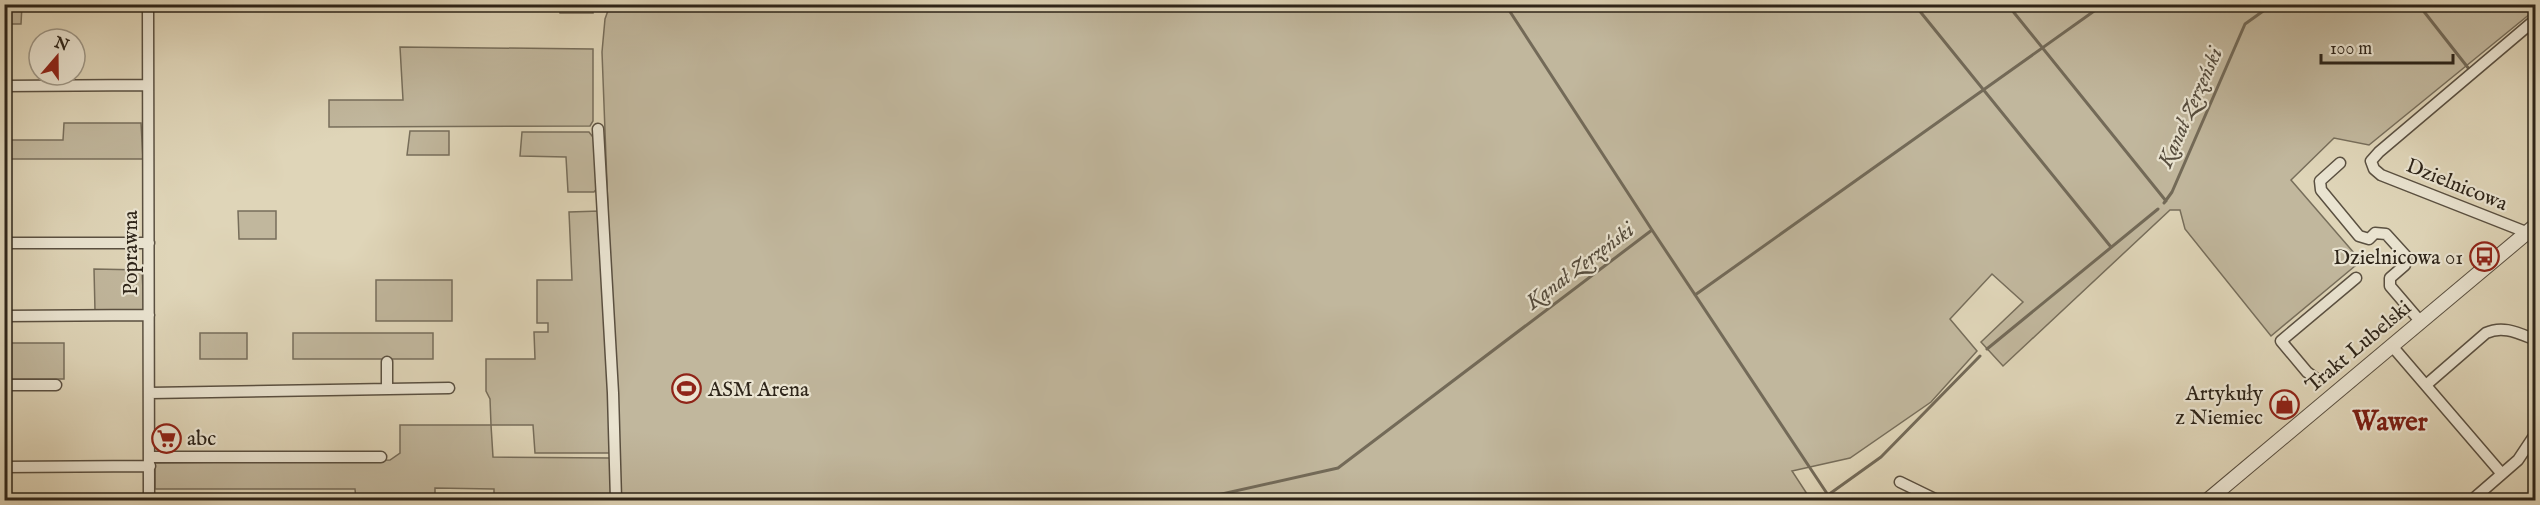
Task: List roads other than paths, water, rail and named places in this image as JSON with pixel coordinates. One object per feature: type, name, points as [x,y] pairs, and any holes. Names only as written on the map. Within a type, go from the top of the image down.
[{"type":"street","name":"Poprawna","points":[[148,4],[149,501]]},
{"type":"street","name":"Dzielnicowa","points":[[2532,231],[2381,175],[2374,169],[2372,161],[2379,152],[2535,19]]},
{"type":"street","points":[[4,86],[148,85]]},
{"type":"street","points":[[598,129],[613,393],[616,501]]},
{"type":"street","points":[[2340,163],[2320,181],[2321,190],[2359,236],[2369,239],[2375,233],[2386,234],[2406,256],[2404,265],[2390,278],[2390,286],[2420,321]]},
{"type":"street","name":"Trakt Lubelski","points":[[2208,501],[2420,321],[2532,231]]},
{"type":"street","points":[[4,243],[149,243]]},
{"type":"street","points":[[2315,378],[2307,372],[2281,341],[2356,278]]},
{"type":"street","points":[[4,316],[149,315]]},
{"type":"street","points":[[2426,385],[2486,333],[2494,329],[2513,331],[2535,340]]},
{"type":"street","points":[[2392,346],[2502,474]]},
{"type":"street","points":[[387,362],[387,389]]},
{"type":"street","points":[[4,386],[56,385]]},
{"type":"street","points":[[150,393],[449,388]]},
{"type":"street","points":[[2472,501],[2518,460],[2535,433]]},
{"type":"street","points":[[4,467],[381,457]]},
{"type":"street","points":[[1900,482],[1937,501]]},
{"type":"waterway","points":[[1505,4],[1652,230]]},
{"type":"waterway","points":[[1914,4],[2111,247]]},
{"type":"waterway","points":[[2007,4],[2166,201]]},
{"type":"waterway","points":[[1695,295],[2104,4]]},
{"type":"waterway","name":"Kanał Zerzeński","points":[[2164,203],[2172,192],[2245,24],[2273,4]]},
{"type":"waterway","points":[[2418,4],[2469,69]]},
{"type":"waterway","name":"Kanał Zerzeński","points":[[1987,349],[2158,209]]},
{"type":"waterway","name":"Kanał Zerzeński","points":[[1195,500],[1338,468],[1652,230],[1828,495],[1881,457],[1980,356]]},
{"type":"waterway","points":[[1819,500],[1828,495]]},
{"type":"place","name":"Dzielnicowa 01","points":[[2484,257]]},
{"type":"place","name":"ASM Arena","points":[[687,389]]},
{"type":"place","name":"Artykuły z Niemiec","points":[[2284,405]]},
{"type":"place","name":"abc","points":[[166,438]]},
{"type":"district","name":"Wawer","points":[[2390,421]]}]
